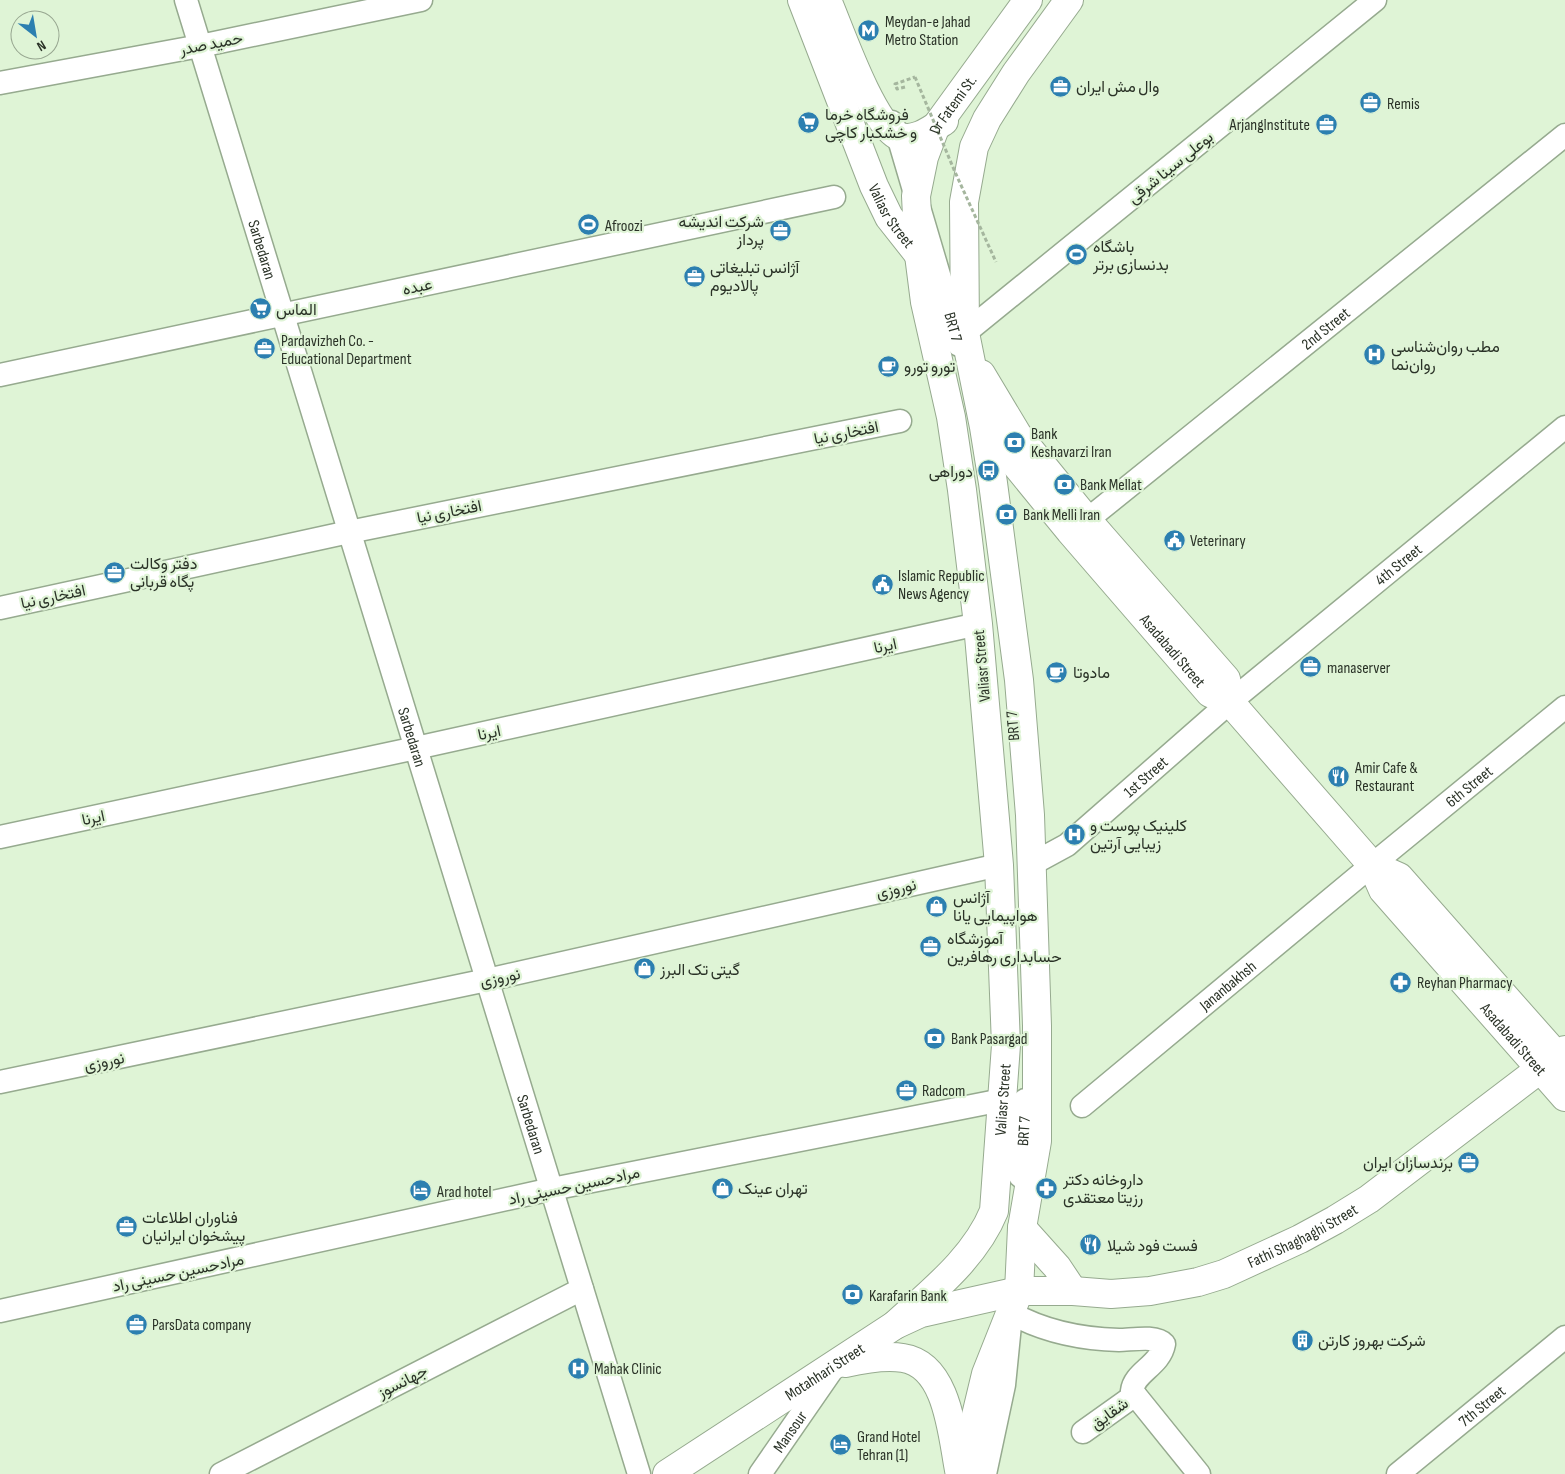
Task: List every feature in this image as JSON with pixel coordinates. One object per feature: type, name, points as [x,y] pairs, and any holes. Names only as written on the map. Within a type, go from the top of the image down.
[{"type":"main road","name":"Valiasr Street","points":[[802,0],[874,186],[889,217],[918,255],[925,302],[969,420],[995,504],[1019,680],[1032,864],[1037,1026],[1036,1141],[1009,1298],[986,1374],[961,1474]]},
{"type":"main road","points":[[827,0],[869,100],[886,125],[898,136],[909,138],[935,127],[1016,73],[1069,0]]},
{"type":"main road","name":"Dr Fatemi St.","points":[[918,255],[916,196],[924,157],[935,127],[1028,0]]},
{"type":"main road","name":"Valiasr Street","points":[[895,1326],[954,1269],[983,1236],[996,1202],[1006,1027],[999,865],[978,624],[962,490],[969,420],[963,223],[964,202],[974,147],[980,132],[1016,73]]},
{"type":"main road","points":[[965,334],[983,378],[1017,434],[1087,520],[1226,679],[1230,702]]},
{"type":"main road","name":"Asadabadi Street","points":[[969,420],[1021,473],[1210,694],[1230,702],[1372,865],[1383,890],[1557,1060],[1565,1097]]},
{"type":"main road","points":[[995,504],[998,483],[1001,478],[1009,472],[1021,473]]},
{"type":"main road","name":"Fathi Shaghaghi Street","points":[[1009,1298],[1073,1291],[1111,1294],[1150,1291],[1198,1282],[1224,1274],[1300,1239],[1369,1199],[1557,1060]]},
{"type":"main road","points":[[1022,1228],[1057,1267],[1073,1291]]},
{"type":"main road","name":"Motahhari Street","points":[[667,1474],[895,1326],[921,1313],[1009,1298]]},
{"type":"main road","points":[[836,1364],[883,1358],[904,1358],[912,1361],[930,1374],[938,1384],[945,1401],[961,1474]]},
{"type":"street","name":"Sarbedaran","points":[[186,0],[639,1474]]},
{"type":"street","name":"حمید صدر","points":[[0,83],[200,46],[421,0]]},
{"type":"street","name":"BRT 7","points":[[840,0],[898,136],[956,334],[964,368],[969,420],[982,485],[1003,637],[1019,808],[1028,932],[1025,1100],[1009,1298],[1008,1361],[985,1474]]},
{"type":"street","name":"بوعلی سینا شرقی","points":[[965,334],[1375,0]]},
{"type":"street","name":"2nd Street","points":[[1087,520],[1565,134]]},
{"type":"street","name":"عبده","points":[[0,375],[834,197]]},
{"type":"street","name":"افتخاری نیا","points":[[0,608],[349,532],[900,421]]},
{"type":"street","name":"4th Street","points":[[1230,702],[1565,427]]},
{"type":"street","name":"ايرنا","points":[[0,837],[416,748],[978,624]]},
{"type":"street","name":"1st Street","points":[[1032,864],[1068,845],[1230,702]]},
{"type":"street","name":"6th Street","points":[[1372,865],[1565,707]]},
{"type":"street","name":"نوروزی","points":[[0,1082],[487,980],[999,865]]},
{"type":"street","name":"Jananbakhsh","points":[[1082,1106],[1372,865]]},
{"type":"street","name":"مرادحسین حسینی راد","points":[[0,1311],[552,1189],[1002,1100]]},
{"type":"street","name":"جهانسوز","points":[[221,1474],[582,1289]]},
{"type":"street","points":[[1009,1298],[1049,1329],[1099,1339],[1138,1340],[1154,1338],[1160,1340],[1164,1344],[1162,1354],[1136,1380],[1132,1386],[1132,1391],[1199,1474]]},
{"type":"street","name":"7th Street","points":[[1398,1474],[1565,1337]]},
{"type":"street","name":"Mansour","points":[[760,1474],[836,1364]]},
{"type":"street","name":"شقایق","points":[[1084,1432],[1135,1395]]},
{"type":"path","points":[[905,87],[897,89],[895,84],[915,77],[996,262]]},
{"type":"place","name":"Meydan-e Jahad Metro Station","points":[[869,30]]},
{"type":"place","name":"وال مش ایران","points":[[1060,86]]},
{"type":"place","name":"Remis","points":[[1371,103]]},
{"type":"place","name":"فروشگاه خرما و خشکبار کاچی","points":[[809,123]]},
{"type":"place","name":"ArjangInstitute","points":[[1326,124]]},
{"type":"place","name":"Afroozi","points":[[589,225]]},
{"type":"place","name":"شرکت اندیشه پرداز","points":[[780,230]]},
{"type":"place","name":"باشگاه بدنسازی برتر","points":[[1077,255]]},
{"type":"place","name":"آژانس تبلیغاتی پالادیوم","points":[[694,276]]},
{"type":"place","name":"الماس","points":[[260,309]]},
{"type":"place","name":"Pardavizheh Co. - Educational Department","points":[[265,349]]},
{"type":"place","name":"مطب روان‌شناسی روان‌نما","points":[[1375,355]]},
{"type":"place","name":"تورو تورو","points":[[888,366]]},
{"type":"place","name":"Bank Keshavarzi Iran","points":[[1015,442]]},
{"type":"place","name":"دوراهی","points":[[989,471]]},
{"type":"place","name":"Bank Mellat","points":[[1064,484]]},
{"type":"place","name":"Bank Melli Iran","points":[[1007,514]]},
{"type":"place","name":"Veterinary","points":[[1174,540]]},
{"type":"place","name":"دفتر وکالت پگاه قربانی","points":[[114,572]]},
{"type":"place","name":"Islamic Republic News Agency","points":[[882,584]]},
{"type":"place","name":"manaserver","points":[[1311,667]]},
{"type":"place","name":"مادوتا","points":[[1057,672]]},
{"type":"place","name":"Amir Cafe & Restaurant","points":[[1339,776]]},
{"type":"place","name":"کلینیک پوست و زیبایی آرتین","points":[[1074,834]]},
{"type":"place","name":"آژانس هواپیمایی یانا","points":[[937,906]]},
{"type":"place","name":"آموزشگاه حسابداری رهافرین","points":[[931,947]]},
{"type":"place","name":"گیتی تک البرز","points":[[644,969]]},
{"type":"place","name":"Reyhan Pharmacy","points":[[1401,982]]},
{"type":"place","name":"Bank Pasargad","points":[[935,1038]]},
{"type":"place","name":"Radcom","points":[[906,1090]]},
{"type":"place","name":"برندسازان ایران","points":[[1469,1162]]},
{"type":"place","name":"تهران عینک","points":[[722,1188]]},
{"type":"place","name":"داروخانه دکتر رزیتا معتقدی","points":[[1047,1188]]},
{"type":"place","name":"Arad hotel","points":[[421,1191]]},
{"type":"place","name":"فناوران اطلاعات پیشخوان ایرانیان","points":[[126,1226]]},
{"type":"place","name":"فست فود شیلا","points":[[1091,1245]]},
{"type":"place","name":"Karafarin Bank","points":[[853,1295]]},
{"type":"place","name":"ParsData company","points":[[136,1324]]},
{"type":"place","name":"شرکت بهروز کارتن","points":[[1302,1340]]},
{"type":"place","name":"Mahak Clinic","points":[[578,1368]]},
{"type":"place","name":"Grand Hotel Tehran (1)","points":[[841,1445]]}]
